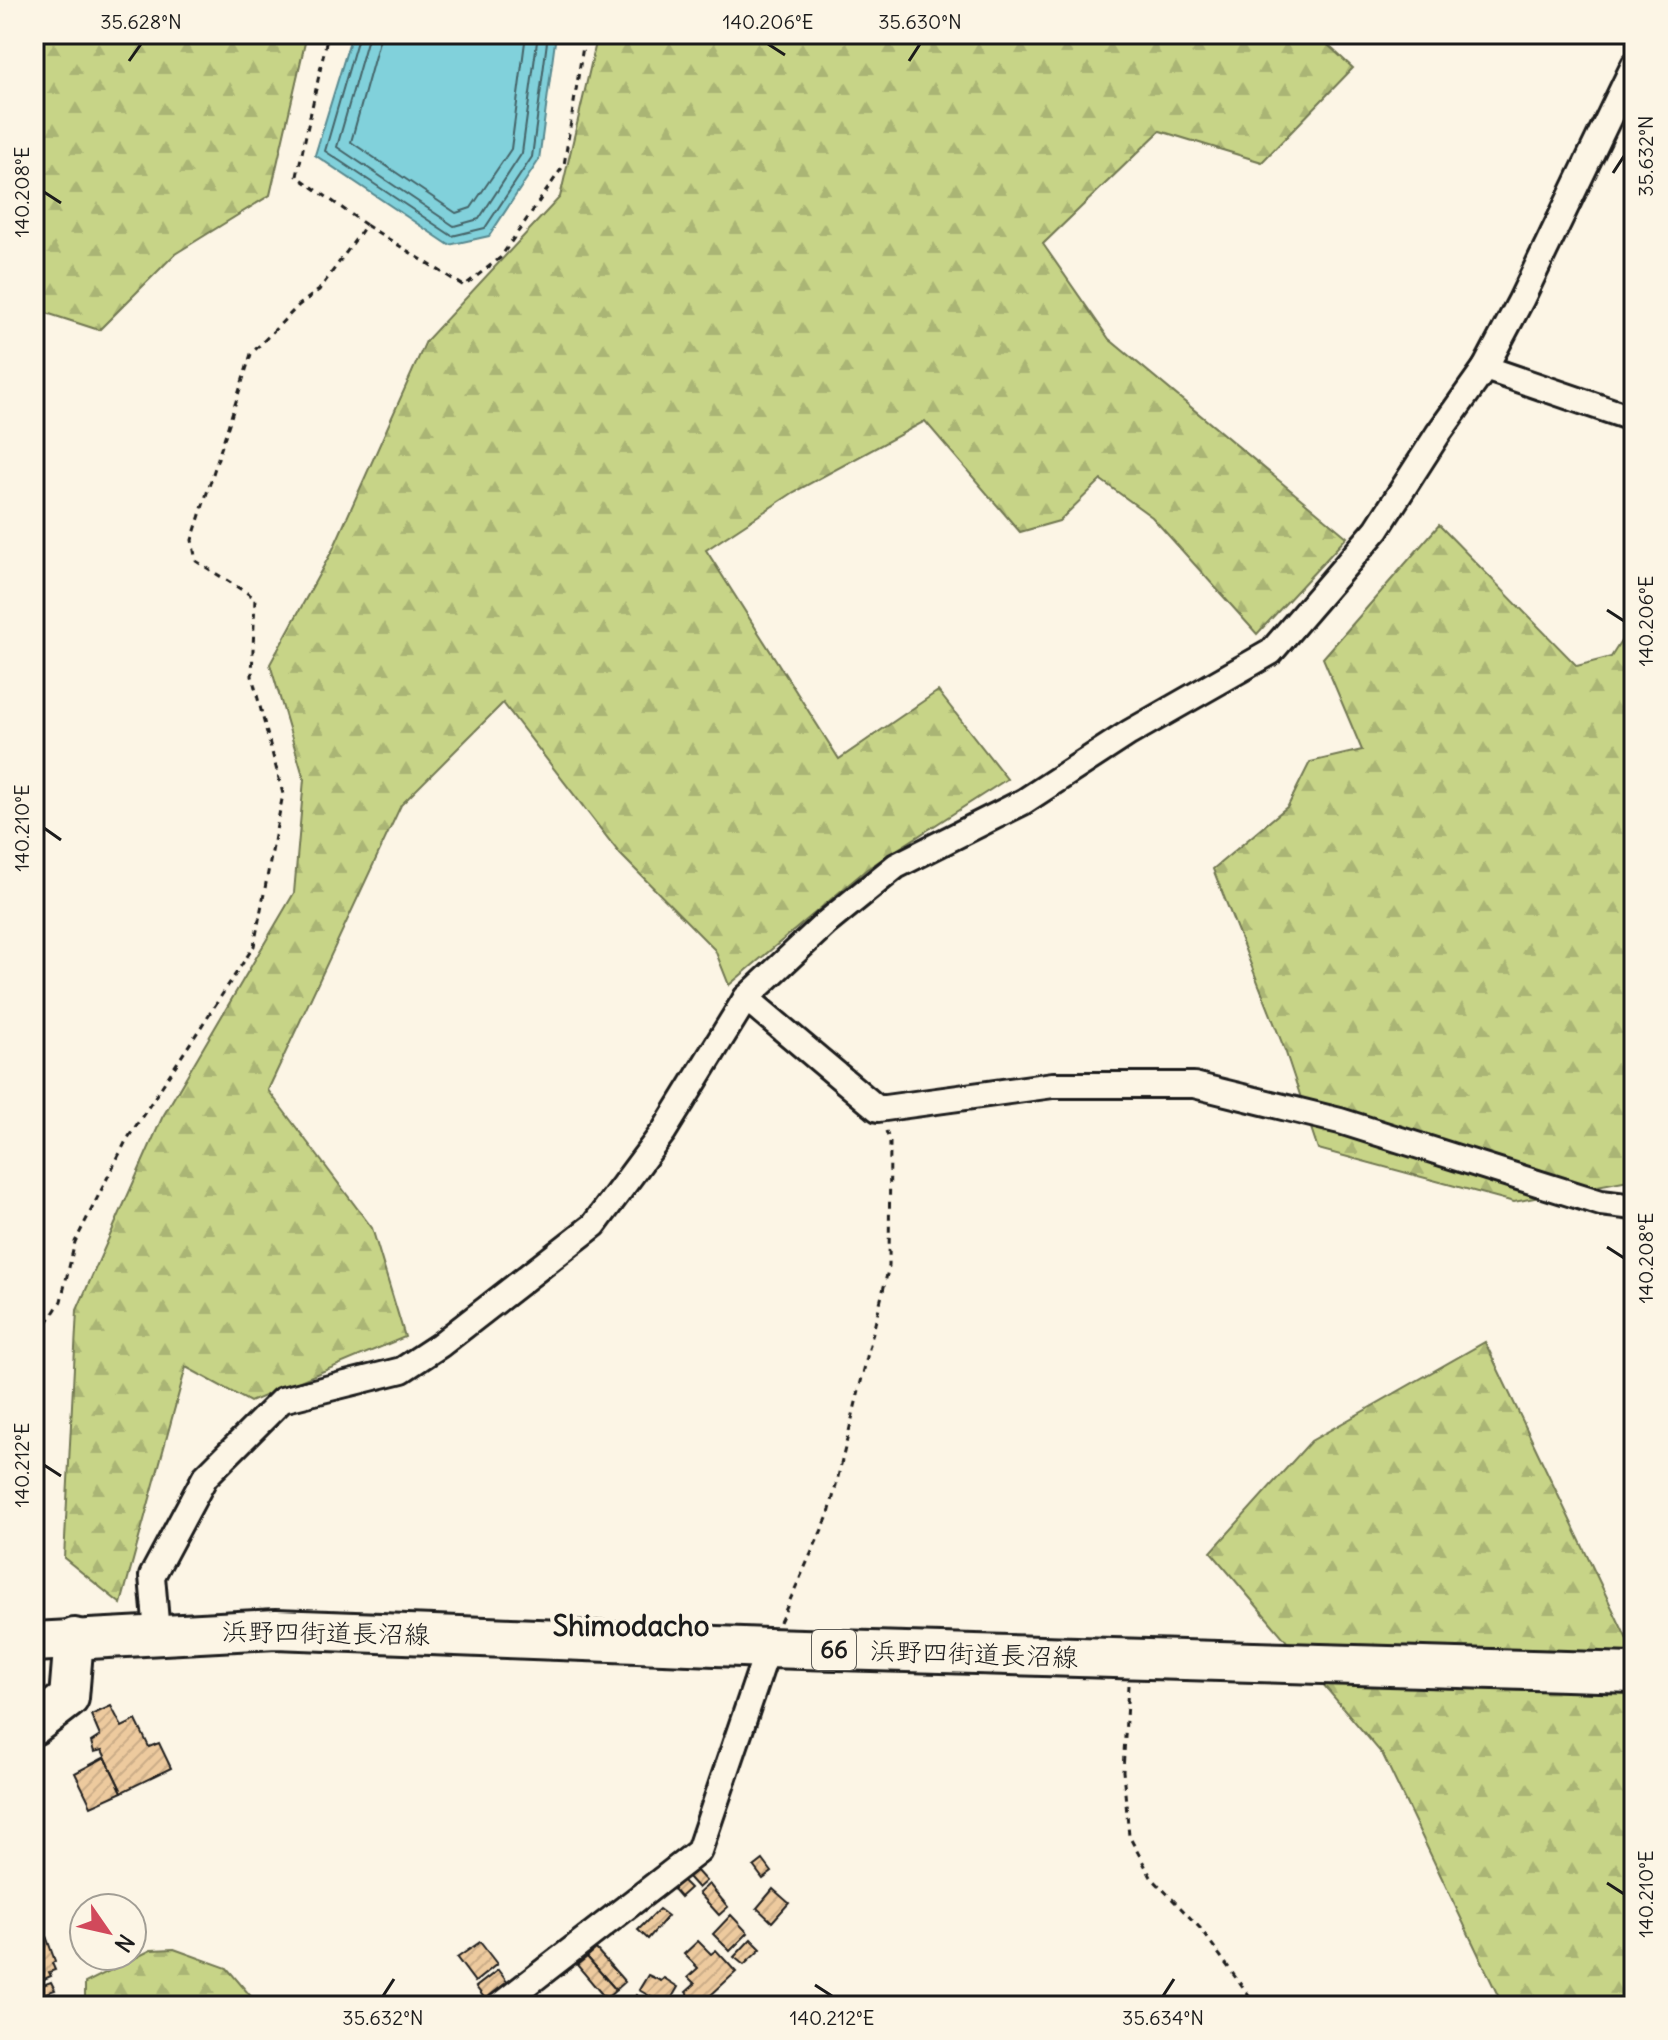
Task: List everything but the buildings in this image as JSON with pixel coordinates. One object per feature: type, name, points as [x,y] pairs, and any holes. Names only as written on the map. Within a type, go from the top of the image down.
[{"type":"main road","name":"浜野四街道長沼線","points":[[34,1642],[276,1629],[768,1648],[1634,1673]]},
{"type":"main road","points":[[34,1725],[69,1698],[74,1638]]},
{"type":"street","points":[[157,1633],[152,1576],[205,1477],[282,1400],[402,1370],[440,1345],[594,1225],[664,1131],[746,998],[826,923],[896,866],[1023,802],[1129,733],[1271,652],[1377,529],[1485,368],[1528,286],[1634,65]]},
{"type":"street","points":[[1485,368],[1634,419]]},
{"type":"street","points":[[746,998],[878,1109],[1053,1085],[1194,1085],[1340,1121],[1601,1203],[1634,1207]]},
{"type":"street","points":[[499,2006],[699,1851],[768,1648]]},
{"type":"path","points":[[328,34],[297,176],[366,225],[464,286],[500,258],[564,165],[585,34]]},
{"type":"path","points":[[34,1343],[61,1301],[75,1242],[126,1141],[254,946],[283,794],[252,676],[255,598],[196,561],[192,540],[251,354],[299,305],[319,290],[366,225]]},
{"type":"path","points":[[768,1648],[829,1514],[889,1266],[890,1142],[878,1109]]},
{"type":"path","points":[[1129,1659],[1123,1771],[1129,1836],[1151,1877],[1201,1929],[1256,2006]]},
{"type":"green space","points":[[34,34],[307,34],[270,195],[175,254],[99,330],[34,309]]},
{"type":"green space","points":[[598,34],[1316,34],[1353,68],[1262,162],[1160,131],[1043,244],[1109,339],[1347,537],[1257,634],[1152,517],[1101,480],[1059,521],[1020,532],[925,421],[794,492],[706,550],[839,759],[938,691],[1007,779],[867,869],[729,985],[715,950],[620,854],[503,703],[401,805],[268,1090],[372,1228],[405,1337],[250,1402],[186,1367],[121,1604],[64,1558],[77,1310],[162,1118],[294,893],[304,779],[270,664],[333,549],[426,341],[560,197]]},
{"type":"green space","points":[[1439,525],[1577,666],[1611,657],[1634,621],[1634,1179],[1514,1202],[1318,1149],[1286,1053],[1213,869],[1288,806],[1310,762],[1362,750],[1323,658]]},
{"type":"green space","points":[[1485,1342],[1634,1654],[1634,2006],[1503,2006],[1383,1755],[1211,1552],[1311,1441]]},
{"type":"green space","points":[[174,1949],[227,1968],[259,2006],[85,2006],[85,1983],[107,1972],[148,1972],[148,1952]]},
{"type":"water","points":[[352,34],[556,34],[539,160],[489,236],[449,245],[315,155]]},
{"type":"district","name":"Shimodacho","points":[[631,1626]]}]
